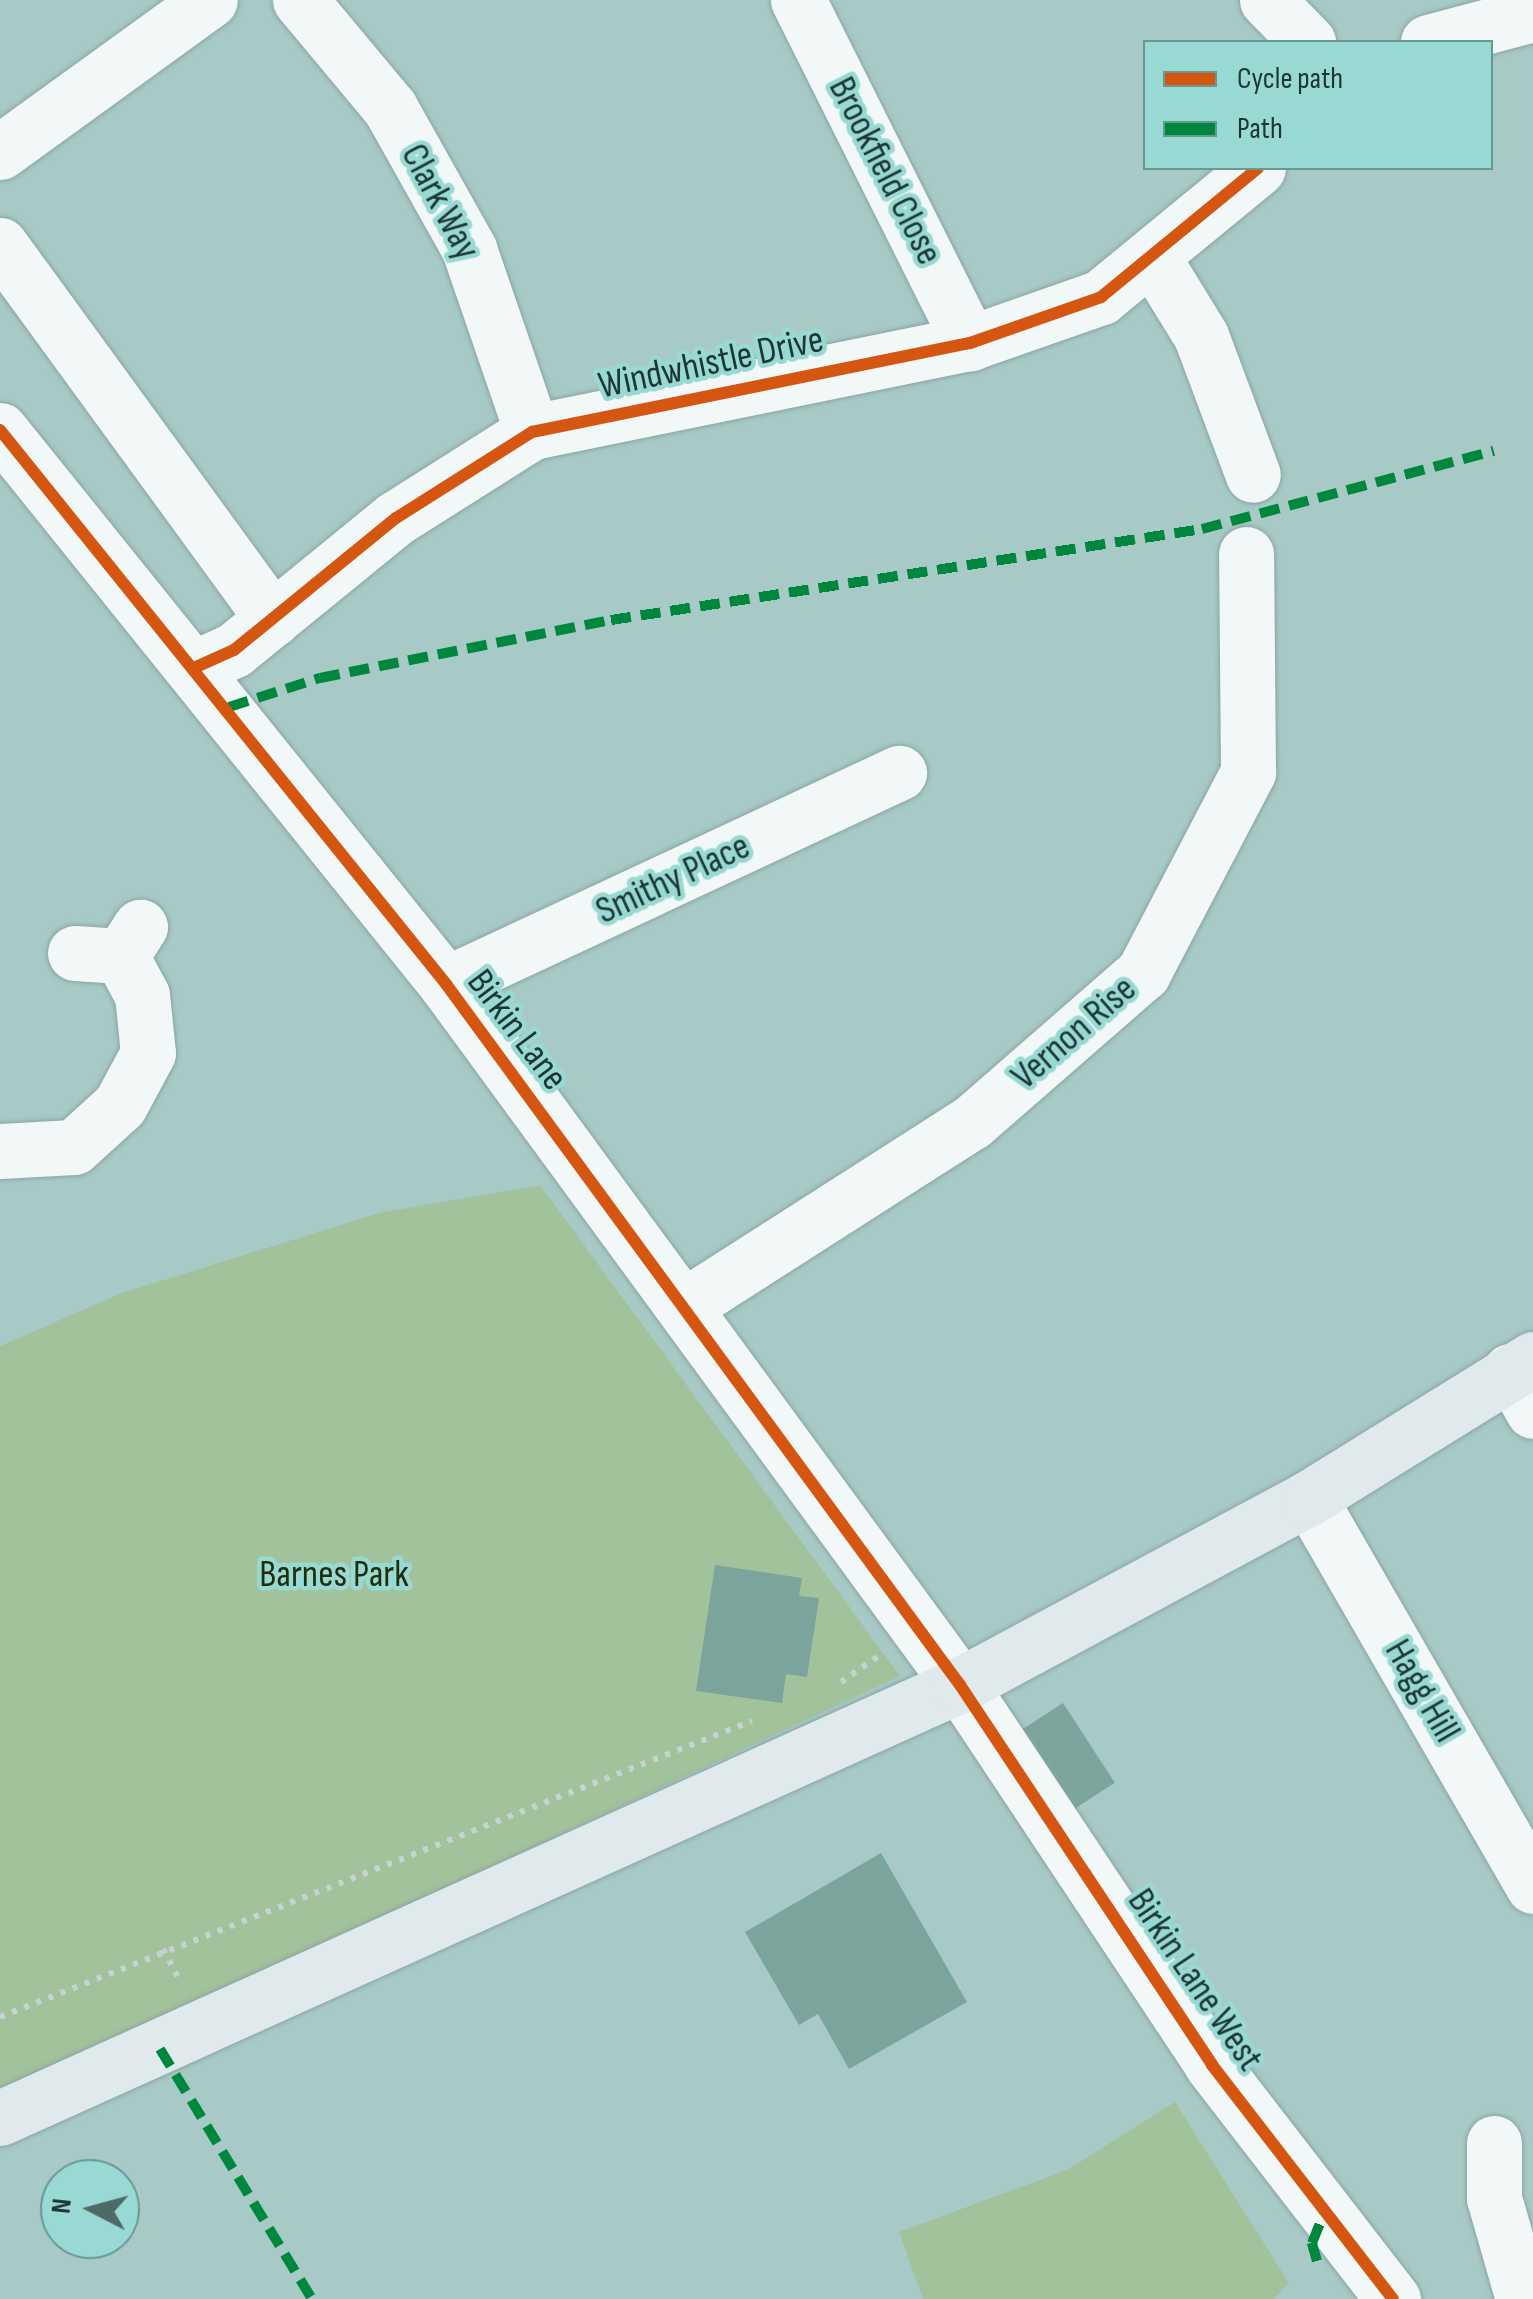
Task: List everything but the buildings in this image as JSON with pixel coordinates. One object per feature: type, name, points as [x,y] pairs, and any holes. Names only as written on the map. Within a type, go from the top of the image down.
[{"type":"main road","points":[[0,2118],[960,1686],[1525,1380]]},
{"type":"street","points":[[0,152],[210,0]]},
{"type":"street","name":"Clark Way","points":[[300,0],[390,108],[469,249],[532,432]]},
{"type":"street","name":"Brookfield Close","points":[[798,0],[970,344]]},
{"type":"street","points":[[1267,0],[1306,40]]},
{"type":"street","points":[[1436,40],[1533,14]]},
{"type":"street","name":"Windwhistle Drive","points":[[196,668],[273,619],[396,518],[532,432],[970,344],[1101,298],[1256,170]]},
{"type":"street","points":[[0,245],[273,619]]},
{"type":"street","points":[[1154,258],[1201,336],[1253,475]]},
{"type":"street","name":"Birkin Lane","points":[[0,430],[196,668],[446,984],[960,1686]]},
{"type":"street","name":"Vernon Rise","points":[[684,1306],[972,1122],[1143,974],[1248,772],[1246,554]]},
{"type":"street","name":"Smithy Place","points":[[446,984],[900,773]]},
{"type":"street","points":[[0,1151],[74,1147],[120,1105],[148,1053],[142,994],[112,945]]},
{"type":"street","name":"Hagg Hill","points":[[1310,1498],[1533,1886]]},
{"type":"street","name":"Birkin Lane West","points":[[960,1686],[1212,2066],[1394,2299]]},
{"type":"street","points":[[1494,2143],[1494,2198],[1523,2299]]},
{"type":"path","points":[[825,1693],[920,1631]]},
{"type":"path","points":[[0,2018],[770,1714]]},
{"type":"green space","name":"Barnes Park","points":[[540,1185],[900,1676],[0,2096],[0,1346],[122,1293],[379,1213]]},
{"type":"green space","points":[[1175,2102],[1289,2283],[1274,2299],[923,2299],[899,2232],[1067,2170]]},
{"type":"marked path","points":[[229,707],[320,678],[611,620],[1202,529],[1494,451]]},
{"type":"marked path","points":[[160,2049],[312,2299]]},
{"type":"marked path","points":[[1317,2261],[1312,2243],[1325,2210]]},
{"type":"cycle path","points":[[196,667],[234,650],[396,518],[532,432],[970,343],[1101,297],[1256,170]]},
{"type":"cycle path","points":[[0,430],[446,984],[960,1685],[1212,2065],[1393,2299]]}]
